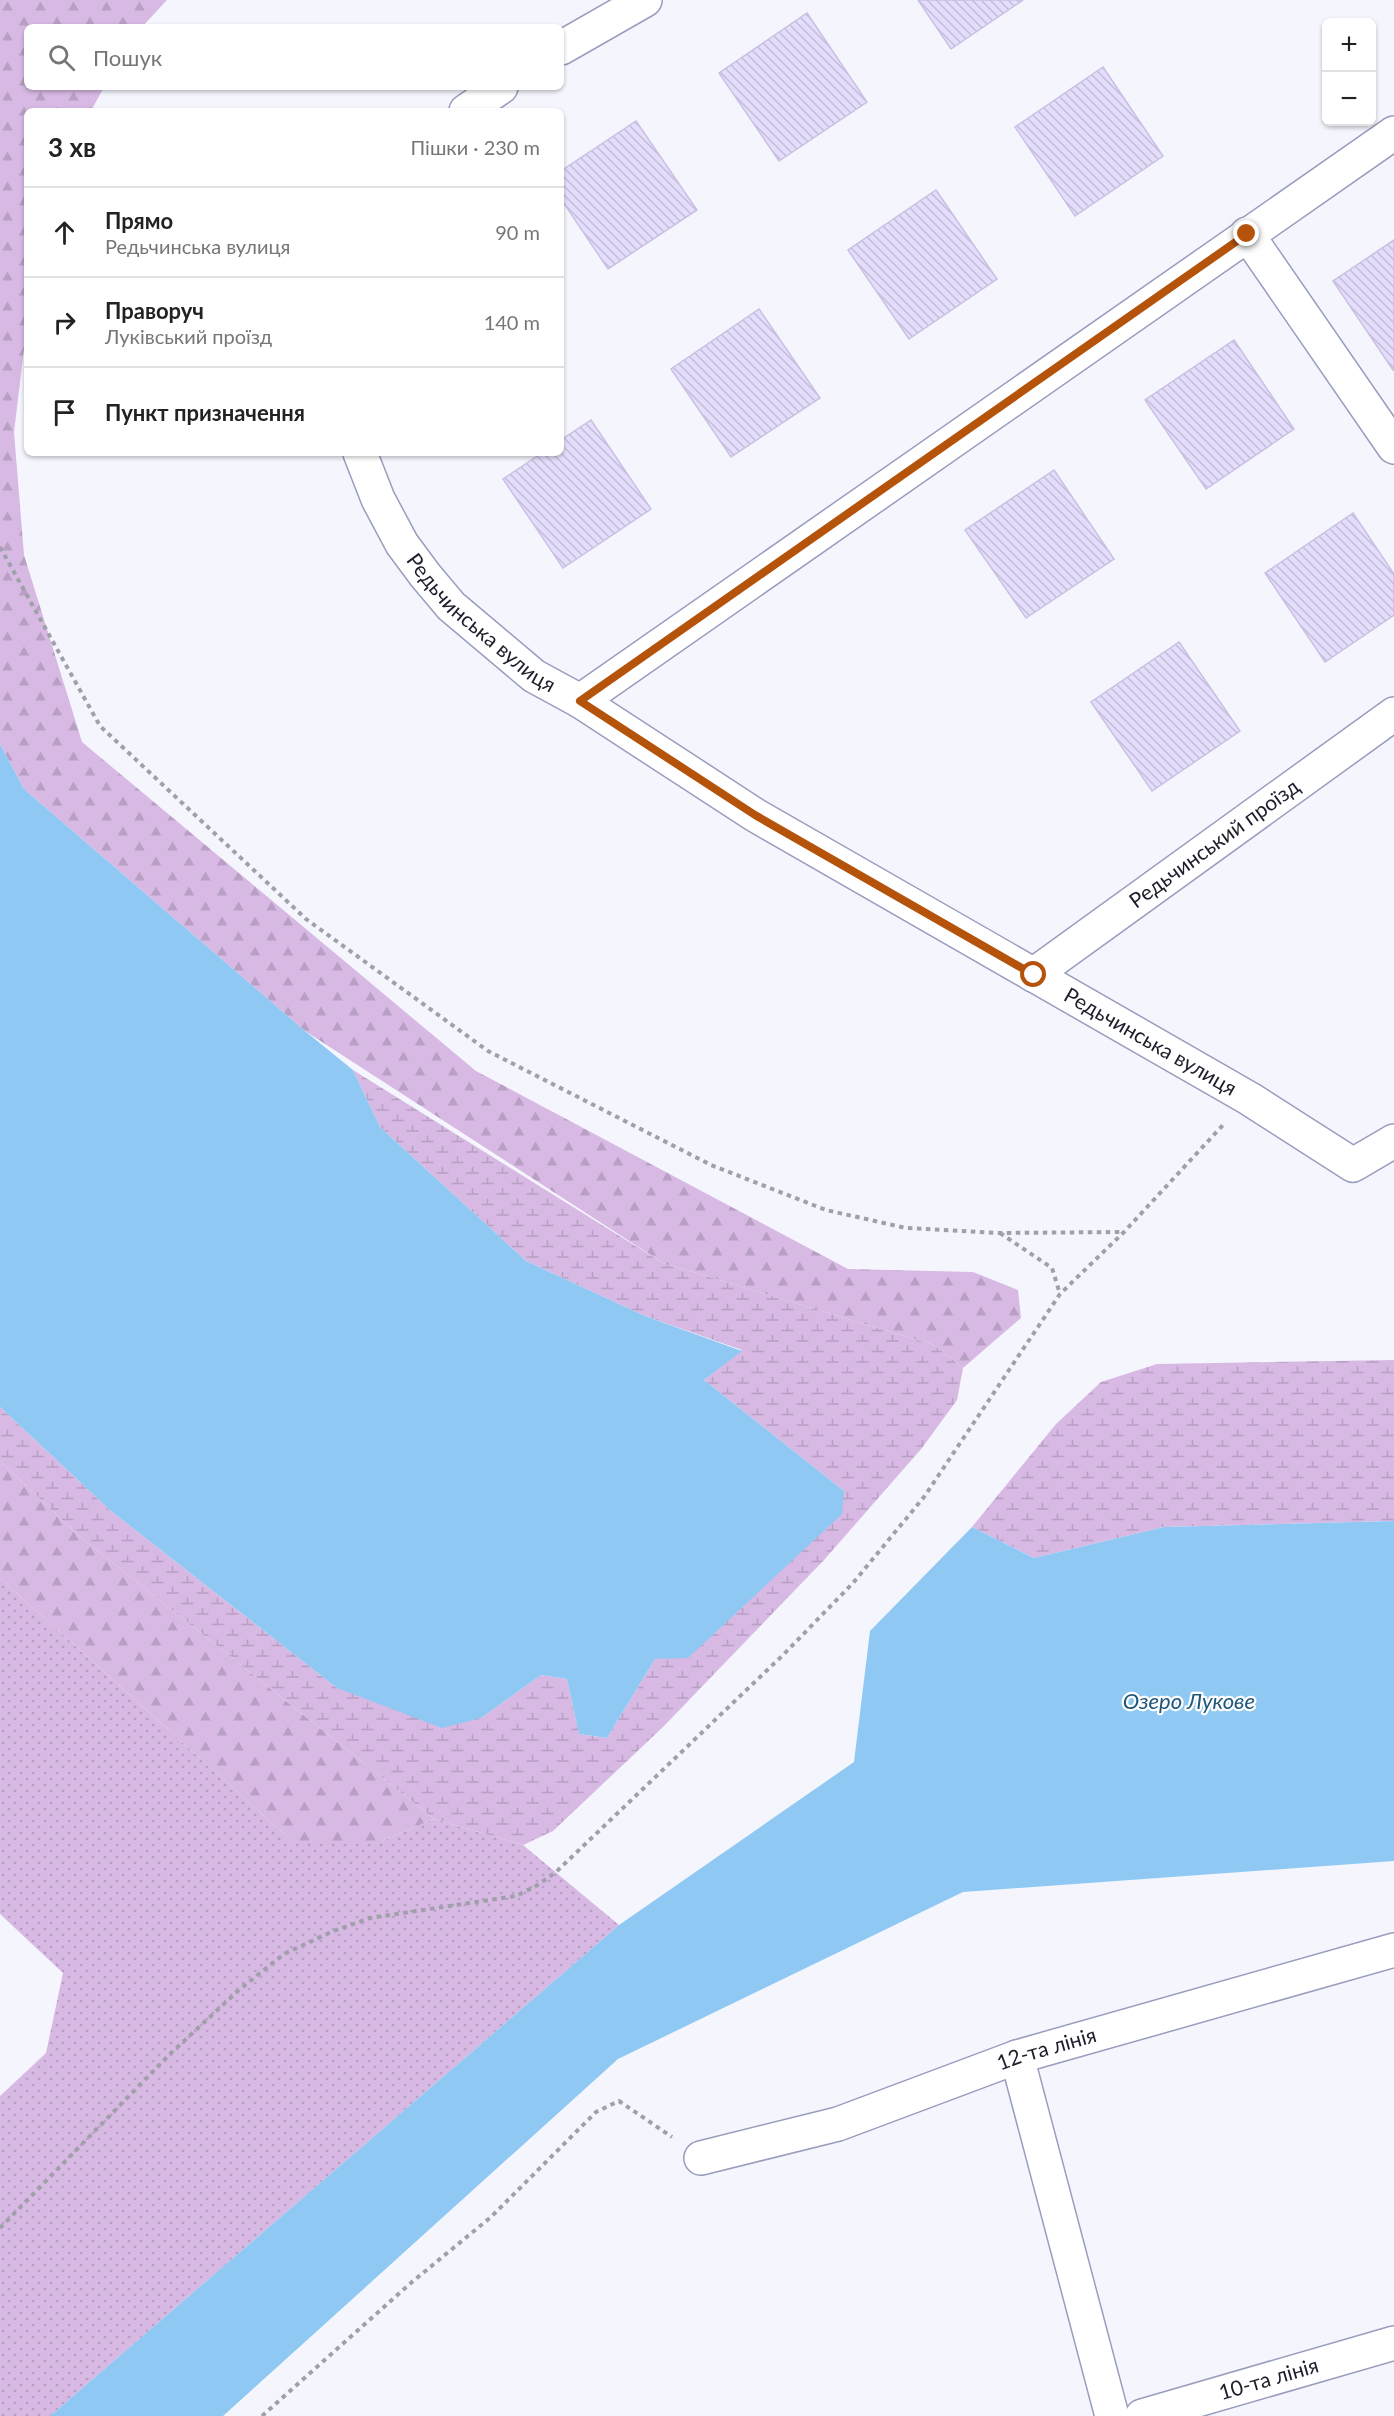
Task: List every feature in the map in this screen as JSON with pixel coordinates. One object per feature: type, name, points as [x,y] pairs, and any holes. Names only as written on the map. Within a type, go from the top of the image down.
[{"type":"street","points":[[564,46],[645,0]]},
{"type":"street","points":[[470,108],[497,90]]},
{"type":"street","points":[[580,701],[1394,133]]},
{"type":"street","points":[[1247,234],[1394,447]]},
{"type":"street","name":"Редьчинська вулиця","points":[[361,456],[378,499],[402,544],[451,606],[534,676],[580,701],[755,815],[1250,1099],[1353,1165],[1394,1141]]},
{"type":"street","name":"Редьчинський проїзд","points":[[1034,975],[1394,714]]},
{"type":"street","name":"12-та лінія","points":[[701,2158],[838,2124],[1017,2057],[1394,1950]]},
{"type":"street","points":[[1017,2057],[1112,2416]]},
{"type":"street","name":"10-та лінія","points":[[1142,2416],[1394,2343]]},
{"type":"path","points":[[0,547],[100,726],[306,919],[488,1051],[711,1165],[826,1210],[906,1228],[1000,1233],[1124,1232]]},
{"type":"path","points":[[0,2228],[170,2054],[239,1990],[284,1954],[331,1932],[370,1918],[516,1896],[556,1872],[783,1655],[853,1583],[924,1497],[1060,1294],[1124,1232],[1203,1144],[1250,1099]]},
{"type":"path","points":[[1000,1233],[1052,1268],[1060,1294]]},
{"type":"path","points":[[262,2416],[412,2282],[491,2217],[596,2112],[619,2101],[701,2158]]},
{"type":"green space","points":[[0,0],[167,0],[145,24],[24,24],[24,90],[102,90],[93,108],[24,108],[24,349],[14,432],[24,555],[82,742],[476,1071],[848,1269],[973,1272],[1018,1290],[1021,1318],[963,1368],[934,1345],[663,1263],[305,1031],[24,789],[0,744]]},
{"type":"green space","points":[[353,1070],[663,1263],[934,1345],[963,1368],[957,1400],[922,1448],[824,1560],[663,1727],[553,1831],[523,1845],[434,1819],[78,1535],[0,1461],[0,1407],[111,1511],[337,1688],[481,1718],[541,1675],[567,1679],[579,1734],[607,1738],[655,1659],[844,1491],[704,1380],[742,1350],[645,1316],[526,1261],[380,1127]]},
{"type":"green space","points":[[1394,1360],[1394,1521],[1164,1527],[1034,1558],[972,1527],[1056,1424],[1101,1382],[1157,1364]]},
{"type":"green space","points":[[0,1461],[78,1535],[434,1819],[382,1841],[292,1841],[0,1578]]},
{"type":"green space","points":[[0,1578],[292,1841],[382,1841],[434,1819],[523,1845],[619,1925],[50,2416],[0,2416],[0,2096],[46,2053],[63,1973],[0,1914]]},
{"type":"water","points":[[0,744],[24,789],[353,1070],[380,1127],[526,1261],[645,1316],[742,1351],[704,1380],[844,1491],[842,1514],[688,1658],[655,1659],[607,1738],[579,1734],[567,1679],[541,1675],[481,1718],[442,1728],[337,1688],[111,1511],[0,1407]]},
{"type":"water","name":"Озеро Лукове","points":[[1394,1521],[1394,1861],[963,1892],[618,2059],[223,2416],[50,2416],[619,1925],[854,1762],[870,1631],[972,1527],[1034,1558],[1164,1527]]},
{"type":"building","points":[[918,0],[1023,0],[951,49]]},
{"type":"building","points":[[807,13],[867,102],[779,161],[719,73]]},
{"type":"building","points":[[1103,67],[1163,156],[1075,216],[1015,127]]},
{"type":"building","points":[[636,121],[697,210],[608,269],[564,203],[564,169]]},
{"type":"building","points":[[936,190],[997,279],[909,339],[848,250]]},
{"type":"building","points":[[1394,240],[1394,370],[1393,370],[1333,281]]},
{"type":"building","points":[[759,309],[820,398],[731,457],[671,369]]},
{"type":"building","points":[[1234,340],[1294,429],[1206,489],[1145,400]]},
{"type":"building","points":[[591,420],[651,509],[563,568],[503,479],[538,456],[564,456],[564,438]]},
{"type":"building","points":[[1054,470],[1114,559],[1026,618],[965,530]]},
{"type":"building","points":[[1353,513],[1394,574],[1394,615],[1325,662],[1265,573]]},
{"type":"building","points":[[1179,642],[1240,731],[1152,791],[1091,702]]},
{"type":"route","points":[[1034,975],[755,815],[580,701],[1247,234]]}]
